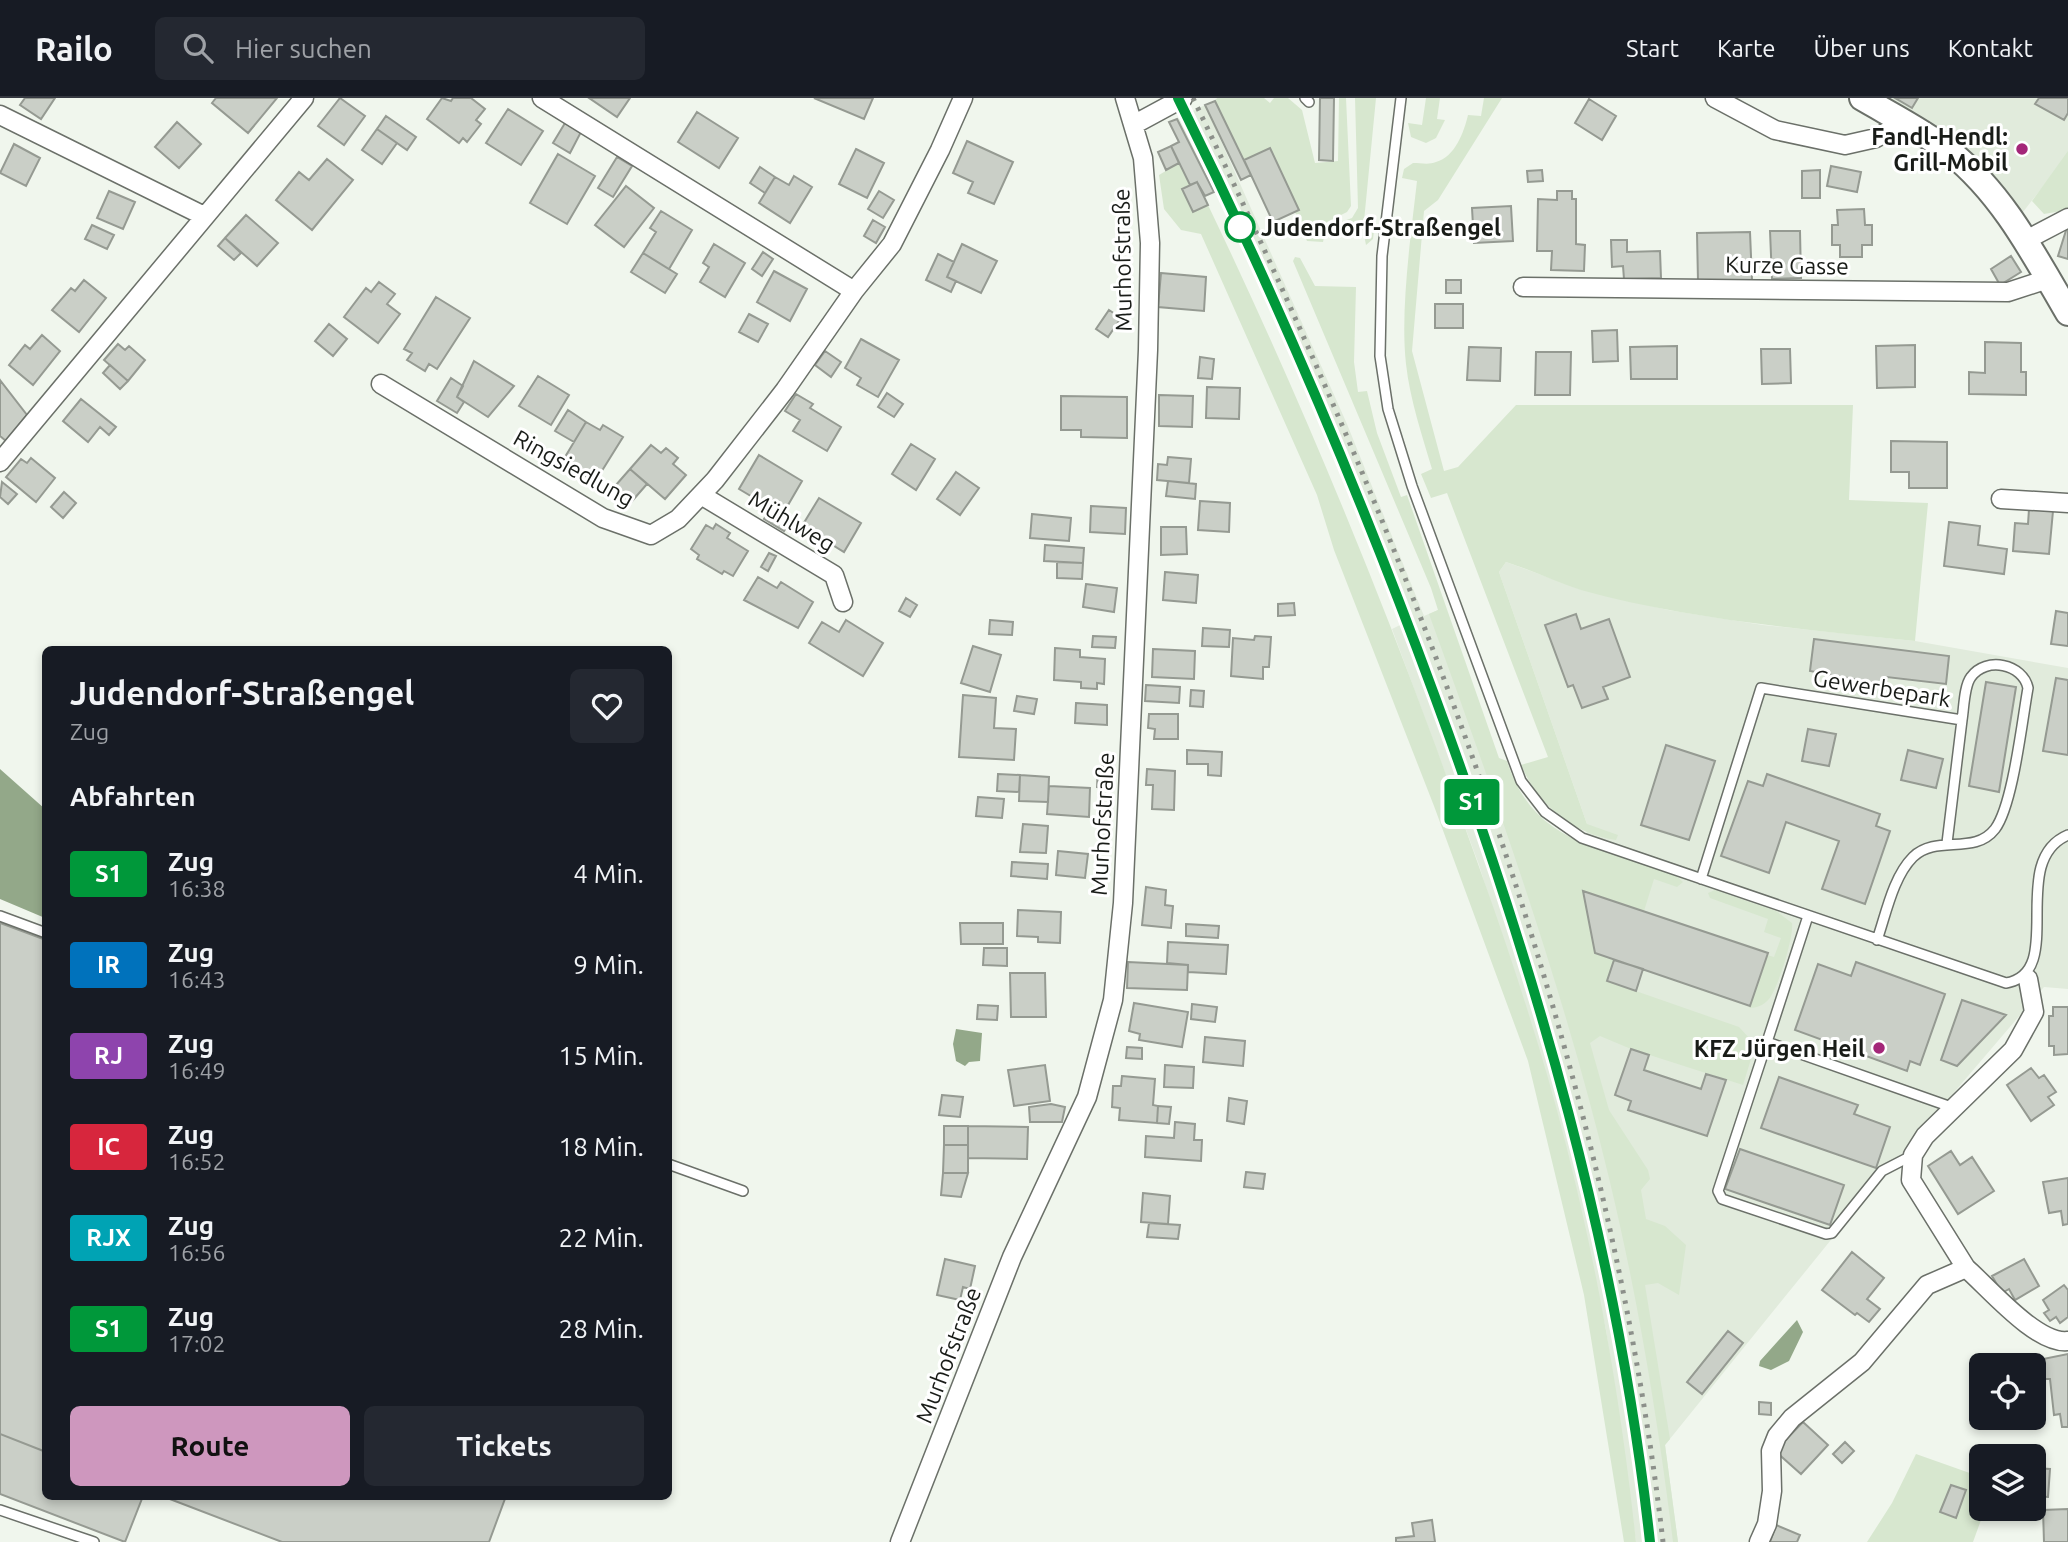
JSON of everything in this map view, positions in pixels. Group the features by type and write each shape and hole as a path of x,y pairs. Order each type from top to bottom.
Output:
{"main road":[{"path":"1861,98 1935,141 1970,170 2004,209 2026,240 2068,313"}],"street":[{"path":"0,462 304,98"},
{"path":"542,98 854,291"},
{"name":"Ringsiedlung","path":"381,384 603,518 651,535 678,519 701,495 785,390 854,291 892,244 963,98"},
{"path":"1125,98 1135,124 1184,98"},
{"path":"1715,98 1774,130 1845,145 1876,138 1904,122"},
{"path":"0,115 204,216"},
{"name":"Murhofstraße","path":"900,1542 962,1391 1012,1257 1087,1097 1113,1000 1123,903 1148,349 1150,243 1143,158 1135,124"},
{"path":"2026,240 2068,218"},
{"name":"Kurze Gasse","path":"1523,287 2008,292 2048,279"},
{"name":"Mühlweg","path":"701,495 834,575 843,603"},
{"path":"2001,499 2068,503"},
{"path":"2033,976 2034,1012 2013,1050 1925,1136 1913,1155 1910,1180 1966,1268 2039,1333 2068,1341"},
{"path":"1759,1542 1767,1524 1772,1491 1769,1470 1771,1451 1777,1436 1802,1410 1862,1362 1927,1285 1966,1268"}],"lane":[{"path":"1401,98 1382,256 1380,356 1388,409 1412,486 1521,781 1535,803 1556,823 1582,838 1993,980 2006,983 2033,976"},
{"name":"Gewerbepark","path":"1701,879 1761,688 1962,720 1970,678 1981,668 2010,667 2026,678 2028,688 2004,813 1985,838 1969,845 1926,847 1912,858 1899,877 1877,940"},
{"path":"1947,844 1962,720"},
{"path":"2049,912 2046,863 2052,848 2068,835"},
{"path":"0,916 42,932"},
{"path":"1808,916 1718,1191 1722,1199 1826,1234 1832,1233 1882,1171 1913,1155"},
{"path":"1767,1042 1954,1108"},
{"path":"672,1165 743,1191"},
{"path":"0,1510 94,1542"}],"shaded area":[{"path":"1217,98 1264,98 1270,103 1274,98 1288,98 1302,110 1315,163 1338,161 1339,98 1346,98 1351,206 1347,212 1327,222 1323,242 1307,241 1295,212 1299,210 1270,148 1244,160 1215,101"},
{"path":"1355,98 1376,98 1364,221 1375,223 1373,239 1366,245 1363,230 1333,230 1335,224 1352,218 1358,208"},
{"path":"1426,98 1440,98 1437,119 1445,120 1436,138 1426,143 1411,137 1408,123 1422,125"},
{"path":"1484,98 1502,98 1438,200 1424,211 1412,351 1444,471 1458,467 1516,405 1853,405 1849,500 1928,503 1915,641 1789,628 1663,609 1581,590 1506,562 1499,572 1587,824 1618,835 1616,840 1585,831 1559,815 1547,805 1528,779 1521,765 1548,757 1447,493 1431,498 1421,474 1432,469 1410,391 1404,320 1417,181 1402,178 1404,169 1413,163 1433,163 1448,155 1461,136 1468,115 1481,116"},
{"path":"1862,98 2068,98 2068,154 2023,212 1993,178"},
{"path":"1205,105 1347,424 1424,616 1438,610 1529,871 1595,953 1583,891 1587,824 1499,572 1506,562 1580,589 1668,610 1763,625 1915,641 2068,668 2068,989 2044,987 1881,1178 1665,1445 1678,1542 1636,1542 1606,1330 1564,1140 1479,865 1392,629 1402,624 1316,409 1267,296 1205,166 1202,168 1177,119"},
{"path":"2068,151 2068,210 2044,214 2032,201"},
{"path":"1179,163 1190,185 1182,189 1193,212 1208,205 1270,338 1328,473 1410,678 1507,948 1548,1079 1582,1210 1619,1408 1636,1542 1624,1542 1584,1295 1528,1061 1434,806 1334,550 1317,495 1201,234 1181,230 1164,209 1159,175"},
{"path":"1295,257 1300,258 1315,286 1356,287 1354,362 1358,392 1367,391 1377,433 1401,497 1407,495 1499,758 1507,761 1519,789 1534,810 1553,826 1597,849 1674,874 1683,882 1677,887 1654,879 1644,911 1583,891 1595,953 1614,960 1607,981 1739,1027 1752,1041 1751,1059 1743,1085 1631,1049 1600,1036 1590,1043 1609,1110 1648,1170 1650,1179 1641,1190 1646,1219 1665,1226 1686,1245 1679,1295 1658,1283 1645,1285 1670,1439 1665,1445 1678,1542 1673,1542 1654,1405 1629,1268 1609,1178 1571,1035 1503,823 1429,614 1438,610 1431,588 1293,261"},
{"path":"0,769 42,806 42,917 0,899"},
{"path":"1715,890 1776,911 1792,923 1788,950 1777,984 1769,999 1758,1007 1749,1008 1767,955 1774,957 1781,938 1764,932 1768,919 1710,898 1708,893"},
{"path":"956,1029 982,1033 980,1061 969,1062 965,1066 956,1061 953,1044"},
{"path":"1797,1320 1803,1332 1789,1361 1771,1370 1759,1366 1760,1361"},
{"path":"1916,1454 1969,1473 1969,1521 1981,1521 1973,1542 1867,1542 1892,1503"}],"building":[{"path":"25,98 55,98 41,119 20,105"},
{"path":"216,98 277,98 248,133 212,103"},
{"path":"340,98 365,116 344,145 318,126"},
{"path":"442,98 451,101 453,98 471,98 485,109 476,120 481,124 467,142 463,138 459,143 427,119"},
{"path":"589,98 630,98 617,117"},
{"path":"814,98 873,98 864,119"},
{"path":"1320,98 1334,98 1333,161 1319,160"},
{"path":"1895,98 1918,98 1912,108"},
{"path":"2039,98 2068,98 2068,113 2064,120 2035,104"},
{"path":"1589,99 1616,116 1602,140 1575,123"},
{"path":"1215,101 1251,175 1241,180 1205,105"},
{"path":"508,109 543,131 521,165 486,143"},
{"path":"697,112 738,138 719,168 678,142"},
{"path":"386,116 416,137 407,150 377,129"},
{"path":"1177,119 1214,192 1205,196 1197,182 1190,185 1171,146 1179,142 1169,122"},
{"path":"177,122 201,144 179,168 155,147"},
{"path":"565,123 581,132 570,153 553,143"},
{"path":"377,129 397,143 382,164 362,150"},
{"path":"967,141 1013,162 994,204 968,193 973,182 953,173"},
{"path":"14,144 40,158 26,186 0,173"},
{"path":"1171,146 1179,163 1166,170 1158,152"},
{"path":"1270,148 1299,210 1273,222 1244,160"},
{"path":"856,149 884,163 867,198 839,184"},
{"path":"558,154 595,176 567,224 530,203"},
{"path":"617,157 632,166 613,197 598,188"},
{"path":"327,159 353,180 312,230 276,200 299,172 309,180"},
{"path":"1831,166 1861,172 1857,192 1827,186"},
{"path":"760,167 775,177 765,193 750,183"},
{"path":"1542,170 1543,181 1528,182 1527,171"},
{"path":"1820,170 1820,198 1802,198 1802,171"},
{"path":"794,176 812,187 790,223 759,203 775,177 789,185"},
{"path":"1197,182 1208,205 1193,212 1182,189"},
{"path":"626,186 654,208 624,247 595,225"},
{"path":"109,191 135,202 123,229 97,218"},
{"path":"879,191 894,200 883,218 868,209"},
{"path":"1557,191 1572,191 1572,199 1576,199 1576,244 1585,245 1584,271 1551,270 1552,251 1537,251 1538,199 1557,200"},
{"path":"1511,206 1513,241 1474,243 1472,208"},
{"path":"1864,209 1865,225 1872,225 1872,245 1862,245 1862,257 1840,257 1840,245 1832,245 1832,225 1838,225 1837,210"},
{"path":"661,211 692,230 669,269 643,253 656,232 650,228"},
{"path":"246,215 278,243 257,266 225,238"},
{"path":"873,220 885,227 876,243 864,236"},
{"path":"2068,224 2068,259 2058,256"},
{"path":"92,225 114,235 107,249 85,239"},
{"path":"1770,231 1800,231 1801,278 1772,279"},
{"path":"1750,232 1752,280 1698,281 1697,233"},
{"path":"225,238 241,253 234,260 218,246"},
{"path":"1611,240 1627,240 1627,252 1660,251 1661,278 1624,279 1623,266 1612,267"},
{"path":"714,244 745,263 725,297 700,282 709,267 703,263"},
{"path":"962,244 997,261 981,293 947,277"},
{"path":"763,252 773,259 762,276 752,269"},
{"path":"643,253 677,274 665,293 631,272"},
{"path":"938,254 954,262 947,277 956,281 951,292 926,280"},
{"path":"2011,256 2021,272 2000,285 1991,269"},
{"path":"774,271 807,289 790,321 757,302"},
{"path":"1161,273 1206,277 1204,311 1158,307"},
{"path":"84,280 106,298 79,332 52,310 71,288 75,291"},
{"path":"1446,280 1461,280 1461,293 1446,293"},
{"path":"379,282 395,294 387,304 400,314 378,343 344,317 366,288 371,292"},
{"path":"436,297 470,318 437,369 429,364 425,371 407,360 412,353 404,349"},
{"path":"1435,304 1463,304 1463,328 1435,328"},
{"path":"1109,310 1121,318 1108,337 1096,329"},
{"path":"749,314 768,324 758,342 739,332"},
{"path":"329,324 347,339 333,356 315,341"},
{"path":"1617,330 1618,361 1593,362 1592,331"},
{"path":"42,335 60,351 33,385 9,365 25,345 30,349"},
{"path":"861,339 899,360 878,397 857,385 861,378 845,368"},
{"path":"1985,342 2021,343 2021,372 2026,372 2026,395 1969,394 1969,372 1985,373"},
{"path":"118,344 125,350 129,346 145,360 128,381 104,360"},
{"path":"1915,345 1915,387 1877,388 1876,346"},
{"path":"1677,346 1677,379 1631,379 1630,347"},
{"path":"1469,347 1501,348 1500,381 1467,380"},
{"path":"1761,349 1790,349 1791,383 1762,384"},
{"path":"825,351 841,362 831,377 815,365"},
{"path":"1536,352 1571,352 1570,395 1535,395"},
{"path":"1200,357 1214,359 1212,379 1198,378"},
{"path":"474,361 514,386 488,417 457,397"},
{"path":"110,365 128,381 120,389 103,373"},
{"path":"538,376 569,395 551,425 519,406"},
{"path":"451,378 463,386 457,397 464,402 457,413 437,401"},
{"path":"0,380 27,415 6,441 0,436"},
{"path":"1207,387 1240,388 1239,419 1206,418"},
{"path":"887,393 903,404 894,417 878,407"},
{"path":"796,394 813,404 810,408 841,427 827,451 793,431 800,420 785,411"},
{"path":"1159,395 1193,396 1192,427 1159,426"},
{"path":"1061,396 1127,397 1127,438 1081,437 1081,430 1061,430"},
{"path":"81,399 116,427 109,435 100,427 88,442 63,421"},
{"path":"568,410 586,422 574,442 555,431"},
{"path":"586,422 600,430 603,425 623,437 595,482 562,462"},
{"path":"1891,441 1947,442 1947,488 1909,488 1909,472 1891,472"},
{"path":"911,444 935,459 916,490 892,474"},
{"path":"651,445 661,453 666,448 678,458 673,464 686,475 665,499 630,469"},
{"path":"759,455 802,481 784,512 792,517 784,531 764,519 771,508 739,489"},
{"path":"1168,457 1191,459 1189,483 1157,480 1158,464 1167,465"},
{"path":"31,458 55,478 36,502 6,477 21,459 27,463"},
{"path":"630,469 647,484 626,508 609,493"},
{"path":"956,472 979,488 960,515 937,499"},
{"path":"1168,481 1196,484 1195,499 1166,496"},
{"path":"2,482 17,494 8,504 0,497"},
{"path":"64,492 76,503 63,518 51,507"},
{"path":"819,498 861,523 844,552 802,526"},
{"path":"1200,501 1230,503 1229,532 1198,530"},
{"path":"1091,506 1126,508 1125,534 1090,532"},
{"path":"2029,509 2053,511 2049,554 2013,551 2015,523 2028,524"},
{"path":"1032,514 1071,518 1069,541 1030,538"},
{"path":"1949,522 1980,526 1978,545 2007,549 2004,574 1944,566"},
{"path":"716,524 730,533 727,538 748,551 733,576 724,571 722,574 697,559 699,555 691,549 706,525 713,529"},
{"path":"1161,527 1186,527 1187,554 1161,555"},
{"path":"1045,545 1084,548 1083,563 1044,561"},
{"path":"769,553 776,556 768,571 761,567"},
{"path":"1057,562 1083,563 1082,579 1057,578"},
{"path":"1165,572 1198,575 1196,603 1163,600"},
{"path":"758,577 777,588 781,582 813,602 798,628 744,600"},
{"path":"1086,584 1117,588 1114,612 1083,607"},
{"path":"906,598 917,605 910,617 899,611"},
{"path":"1294,603 1295,615 1278,616 1278,604"},
{"path":"2056,611 2068,613 2068,646 2051,644"},
{"path":"1576,614 1581,629 1609,619 1630,677 1603,687 1608,699 1582,708 1573,685 1568,687 1545,625"},
{"path":"846,620 883,643 863,676 809,643 822,622 839,632"},
{"path":"990,620 1013,622 1012,635 989,634"},
{"path":"1203,628 1230,630 1229,647 1202,646"},
{"path":"1093,636 1116,637 1115,648 1092,647"},
{"path":"1255,636 1271,637 1269,667 1263,667 1263,679 1231,676 1233,638 1254,640"},
{"path":"1814,639 1949,656 1946,684 1887,677 1886,685 1810,671"},
{"path":"973,646 1001,655 990,692 961,683"},
{"path":"1055,648 1080,650 1080,657 1105,659 1104,684 1097,683 1097,689 1081,688 1081,682 1054,680"},
{"path":"1153,649 1195,651 1194,679 1152,677"},
{"path":"2056,678 2068,680 2068,755 2043,751"},
{"path":"1986,682 2016,687 1999,792 1969,786"},
{"path":"1146,685 1180,687 1179,703 1145,701"},
{"path":"1191,690 1204,691 1203,707 1190,706"},
{"path":"963,695 996,698 994,728 1016,729 1014,760 959,757"},
{"path":"1017,696 1037,699 1034,714 1014,711"},
{"path":"1076,703 1107,705 1107,725 1075,723"},
{"path":"1149,714 1178,714 1178,739 1154,739 1155,729 1148,728"},
{"path":"1808,729 1836,734 1829,766 1802,761"},
{"path":"1666,745 1715,761 1689,840 1641,825"},
{"path":"1187,750 1222,752 1221,776 1208,775 1208,764 1187,764"},
{"path":"1908,750 1943,759 1936,788 1901,780"},
{"path":"1098,766 1112,767 1110,788 1097,787"},
{"path":"1147,769 1175,771 1174,810 1152,809 1153,785 1146,785"},
{"path":"998,774 1020,775 1019,792 997,791"},
{"path":"1767,774 1880,814 1876,826 1890,831 1865,904 1822,889 1839,841 1786,822 1769,873 1721,856 1748,781 1763,786"},
{"path":"1020,775 1049,777 1048,802 1019,801"},
{"path":"1049,786 1090,788 1089,817 1047,814"},
{"path":"978,797 1004,799 1002,818 976,816"},
{"path":"1023,824 1048,826 1046,853 1020,852"},
{"path":"1058,851 1088,854 1085,878 1056,875"},
{"path":"1012,862 1048,864 1047,879 1011,876"},
{"path":"1146,887 1166,890 1165,905 1173,906 1171,928 1142,925"},
{"path":"1583,891 1768,953 1750,1006 1595,953"},
{"path":"1018,910 1061,912 1060,943 1038,942 1038,937 1017,936"},
{"path":"0,923 42,939 42,1450 0,1434"},
{"path":"960,923 1003,923 1003,944 961,944"},
{"path":"1186,924 1219,926 1218,938 1186,936"},
{"path":"1168,942 1228,945 1226,974 1188,972 1188,965 1167,963"},
{"path":"984,948 1007,948 1007,966 983,965"},
{"path":"1614,960 1643,969 1636,991 1607,981"},
{"path":"1128,962 1188,965 1187,990 1127,988"},
{"path":"1856,962 1945,994 1920,1065 1910,1061 1907,1071 1795,1030 1818,964 1851,976"},
{"path":"1010,973 1045,973 1046,1017 1011,1017"},
{"path":"1962,1000 2006,1015 1957,1066 1941,1060"},
{"path":"1134,1003 1188,1012 1182,1047 1139,1040 1140,1034 1129,1031"},
{"path":"1192,1004 1217,1007 1215,1022 1191,1019"},
{"path":"978,1005 998,1006 997,1020 977,1019"},
{"path":"2053,1007 2068,1007 2068,1054 2054,1055 2054,1046 2049,1046 2049,1016 2053,1016"},
{"path":"1205,1037 1245,1041 1243,1066 1203,1062"},
{"path":"1127,1047 1142,1048 1142,1059 1126,1058"},
{"path":"1631,1049 1649,1055 1644,1070 1701,1089 1706,1074 1726,1080 1707,1136 1628,1110 1631,1101 1615,1095"},
{"path":"1045,1065 1050,1101 1014,1106 1008,1070"},
{"path":"1165,1065 1194,1067 1193,1088 1164,1087"},
{"path":"2031,1068 2039,1078 2044,1075 2056,1092 2048,1097 2054,1105 2031,1121 2007,1085"},
{"path":"1122,1076 1155,1079 1153,1105 1158,1106 1157,1123 1119,1120 1120,1108 1112,1107 1113,1086 1121,1086"},
{"path":"1779,1077 1858,1105 1854,1114 1890,1127 1876,1168 1761,1128"},
{"path":"942,1095 963,1097 960,1117 939,1115"},
{"path":"1229,1098 1247,1101 1244,1124 1227,1121"},
{"path":"1051,1104 1065,1107 1062,1122 1030,1122 1029,1107"},
{"path":"1158,1106 1171,1107 1169,1124 1157,1123"},
{"path":"1175,1122 1195,1124 1194,1140 1202,1140 1201,1161 1145,1157 1146,1136 1174,1138"},
{"path":"944,1126 968,1126 968,1145 944,1145"},
{"path":"968,1126 1028,1127 1027,1159 968,1158"},
{"path":"944,1145 968,1145 968,1173 943,1173"},
{"path":"1740,1149 1844,1185 1830,1225 1725,1189"},
{"path":"1951,1151 1960,1165 1972,1157 1994,1191 1958,1214 1928,1166"},
{"path":"1246,1172 1265,1174 1263,1189 1244,1187"},
{"path":"943,1173 968,1173 961,1197 941,1195"},
{"path":"2068,1178 2068,1224 2063,1225 2061,1211 2049,1213 2043,1182"},
{"path":"1143,1193 1170,1196 1168,1224 1141,1222"},
{"path":"1149,1223 1180,1225 1178,1239 1147,1237"},
{"path":"1852,1252 1884,1278 1867,1299 1880,1309 1869,1322 1822,1290"},
{"path":"945,1259 975,1266 970,1289 963,1287 960,1300 937,1295"},
{"path":"2024,1259 2039,1286 2015,1300 2009,1289 2002,1293 1992,1276"},
{"path":"2064,1285 2068,1290 2068,1317 2060,1323 2056,1317 2050,1321 2044,1313 2049,1310 2043,1300"},
{"path":"1728,1331 1743,1343 1702,1394 1687,1382"},
{"path":"2068,1354 2068,1427 2062,1427 2060,1414 2054,1415 2050,1379 2046,1379 2046,1358"},
{"path":"1759,1402 1771,1403 1771,1415 1759,1414"},
{"path":"1803,1422 1828,1445 1801,1474 1775,1451"},
{"path":"0,1434 42,1450 42,1500 141,1500 125,1542 0,1494"},
{"path":"1845,1442 1854,1451 1842,1463 1833,1454"},
{"path":"2046,1469 2050,1469 2046,1497"},
{"path":"1951,1485 1966,1490 1956,1518 1940,1512"},
{"path":"172,1500 505,1500 489,1542 282,1542"},
{"path":"2068,1509 2068,1542 2044,1542 2046,1510"},
{"path":"1432,1520 1435,1542 1396,1542 1396,1538 1414,1536 1412,1523"},
{"path":"1776,1525 1800,1535 1797,1542 1770,1542"}],"railway":[{"path":"1178,98 1250,246 1348,473 1437,704 1508,909 1569,1117 1594,1222 1617,1328 1650,1542"},
{"path":"1193,98 1350,444 1422,622 1488,802 1546,984 1596,1168 1635,1354 1663,1542"}],"train":[{"name":"S1","path":"1178,98 1217,177 1334,439 1424,668 1512,918 1563,1086 1599,1231 1625,1364 1650,1542"}],"place":[{"name":"Fandl-Hendl: Grill-Mobil","path":"2022,149"},
{"name":"Judendorf-Straßengel","path":"1240,227"},
{"name":"KFZ Jürgen Heil","path":"1879,1048"}]}
